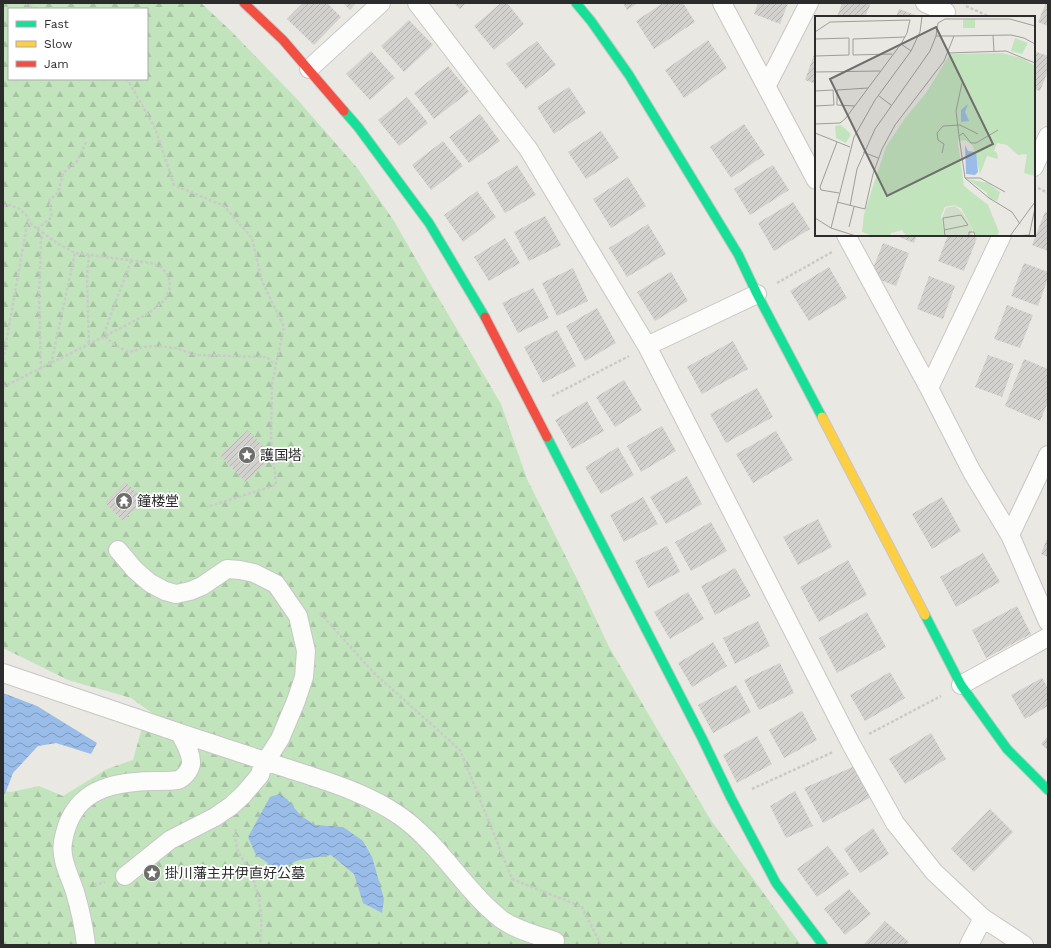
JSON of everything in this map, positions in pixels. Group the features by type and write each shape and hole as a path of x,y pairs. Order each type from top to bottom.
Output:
{"street":[{"path":"244,3 283,40 358,127 429,223 481,310 776,883 823,945"},
{"path":"309,69 381,3"},
{"path":"417,3 529,150 647,346 847,737 895,823 934,872 983,918 1024,945"},
{"path":"576,3 591,21 633,81 738,254 757,294 961,685 1007,749 1048,790"},
{"path":"722,3 767,85 815,178"},
{"path":"767,85 809,3"},
{"path":"925,3 946,12 944,16"},
{"path":"1035,165 1048,136"},
{"path":"929,388 1002,236"},
{"path":"850,237 972,472 1010,535 1048,622"},
{"path":"647,346 757,294"},
{"path":"1010,535 1048,454"},
{"path":"118,550 135,570 150,583 165,591 176,594 190,591 202,586 227,569 254,573 276,584 298,616 306,651 304,677 296,702 280,739 262,767 260,775 243,795 231,806 215,817 170,840 125,876"},
{"path":"961,685 1048,638"},
{"path":"3,673 336,784 370,798 400,816 423,834 457,875 481,901 502,920 527,932 554,941"},
{"path":"86,945 83,922 74,890 64,863 63,843 67,828 82,800 90,794 111,786 134,782 179,780 187,774 191,765 190,753 180,733"},
{"path":"969,945 983,918"}],"path":[{"path":"25,3 35,8"},
{"path":"964,5 988,16"},
{"path":"127,80 155,128 174,184 224,206 252,238 262,281 284,327 272,383 271,436 276,485 207,507"},
{"path":"37,229 52,217 49,200 58,194 63,173 77,161 86,142"},
{"path":"1035,186 1048,193"},
{"path":"3,206 9,205 18,208 37,229 75,253 151,263 161,268 169,277 170,287 165,300 150,313 3,387"},
{"path":"3,360 28,219"},
{"path":"41,369 39,298 43,233"},
{"path":"757,294 850,237"},
{"path":"51,364 75,253"},
{"path":"89,255 87,278 89,344"},
{"path":"105,336 106,328 131,260"},
{"path":"105,336 112,343 128,352 135,351 142,347 158,346 175,348 197,355 267,357 276,365"},
{"path":"531,406 647,346"},
{"path":"317,610 374,672 460,750 512,879 582,907 601,945"},
{"path":"236,824 235,837 238,851 251,874 257,892 262,930 260,945"},
{"path":"74,890 125,876"}],"green space":[{"path":"3,3 201,3 231,31 296,98 358,169 394,221 501,404 527,479 609,647 710,819 801,945 3,945 3,791 11,792 39,786 63,796 107,769 133,760 143,724 179,732 131,698 68,680 3,648"}],"water":[{"path":"3,693 37,706 97,743 91,754 56,743 38,746 13,773 5,794 3,793"},
{"path":"279,794 287,799 301,816 315,825 343,827 363,841 372,857 384,899 382,913 363,903 354,874 331,855 299,860 277,869 256,855 248,837 270,797"}],"building":[{"path":"303,3 327,3 341,17 314,45 287,19"},
{"path":"343,3 356,3 350,10"},
{"path":"454,3 466,3 460,9"},
{"path":"501,3 507,3 524,24 494,50 474,26"},
{"path":"623,3 638,3 627,10"},
{"path":"663,3 683,3 695,22 654,49 636,21"},
{"path":"758,3 788,3 780,24 754,14"},
{"path":"842,3 871,3 865,16 837,16"},
{"path":"1046,3 1048,3 1048,26 1038,22"},
{"path":"899,9 918,16 896,16"},
{"path":"409,20 433,45 404,72 381,46"},
{"path":"708,40 727,68 684,98 665,70"},
{"path":"537,41 556,65 526,89 506,64"},
{"path":"371,51 395,78 370,100 346,74"},
{"path":"1035,51 1048,56 1048,71 1040,91 1035,89"},
{"path":"815,52 815,84 805,80"},
{"path":"448,66 469,92 434,119 414,93"},
{"path":"569,87 586,113 554,134 537,107"},
{"path":"407,97 428,123 399,146 378,120"},
{"path":"480,114 500,141 469,163 449,137"},
{"path":"744,124 765,155 731,178 710,147"},
{"path":"601,131 619,158 586,179 568,152"},
{"path":"443,141 463,166 431,190 412,165"},
{"path":"517,165 536,195 505,213 487,183"},
{"path":"773,165 789,190 750,215 734,189"},
{"path":"628,177 646,206 611,228 593,199"},
{"path":"477,191 496,217 463,242 444,215"},
{"path":"793,202 810,229 774,251 758,223"},
{"path":"1045,212 1048,213 1048,251 1032,245"},
{"path":"545,216 561,245 529,261 514,232"},
{"path":"648,224 666,254 627,277 609,248"},
{"path":"896,236 917,236 914,243"},
{"path":"948,236 972,236 977,238 964,271 938,261"},
{"path":"505,238 520,263 489,281 474,257"},
{"path":"883,243 909,253 896,286 870,276"},
{"path":"1024,263 1048,272 1048,278 1038,306 1011,296"},
{"path":"829,267 847,298 809,321 790,291"},
{"path":"573,268 588,301 557,316 542,283"},
{"path":"671,272 688,301 655,321 637,292"},
{"path":"929,276 955,286 943,319 917,309"},
{"path":"533,288 549,318 518,333 502,303"},
{"path":"1007,305 1033,315 1020,348 994,339"},
{"path":"597,308 616,343 585,361 566,326"},
{"path":"557,330 576,366 543,383 524,347"},
{"path":"733,341 748,369 702,394 687,367"},
{"path":"988,355 1014,364 1002,397 975,387"},
{"path":"1024,359 1048,369 1048,402 1040,421 1005,406"},
{"path":"624,380 642,410 615,427 596,397"},
{"path":"757,388 773,417 726,443 710,414"},
{"path":"587,401 604,431 572,449 555,420"},
{"path":"662,426 676,451 641,472 627,446"},
{"path":"248,430 273,457 245,482 220,455"},
{"path":"776,431 793,460 753,483 736,454"},
{"path":"618,447 634,475 601,494 585,467"},
{"path":"687,476 702,504 666,524 650,497"},
{"name":"鐘楼堂","path":"125,482 144,499 123,521 105,503"},
{"path":"643,497 658,524 624,542 610,515"},
{"path":"942,497 961,531 932,549 912,514"},
{"path":"818,519 832,547 798,565 783,537"},
{"path":"711,522 727,551 691,571 675,542"},
{"path":"1048,536 1048,557 1041,554"},
{"path":"667,546 680,572 648,588 635,561"},
{"path":"983,553 1000,582 956,607 940,577"},
{"path":"848,560 867,595 819,622 800,587"},
{"path":"735,568 751,596 715,615 701,586"},
{"path":"688,592 704,619 670,639 654,612"},
{"path":"1017,606 1031,634 986,658 972,630"},
{"path":"867,612 886,647 837,673 819,638"},
{"path":"758,621 770,646 735,664 723,638"},
{"path":"713,642 727,666 692,687 678,663"},
{"path":"780,663 794,693 759,710 744,680"},
{"path":"890,672 905,698 865,721 850,695"},
{"path":"1042,678 1048,688 1048,706 1025,719 1011,695"},
{"path":"736,685 751,712 713,733 698,705"},
{"path":"802,711 817,740 784,758 769,730"},
{"path":"931,733 946,759 905,784 889,759"},
{"path":"757,736 772,764 737,783 723,755"},
{"path":"1048,736 1048,750 1041,744"},
{"path":"855,766 871,797 823,823 804,788"},
{"path":"795,791 813,826 786,838 770,806"},
{"path":"990,809 1013,832 974,872 951,849"},
{"path":"873,828 889,854 860,873 844,849"},
{"path":"828,846 849,874 817,897 797,869"},
{"path":"849,889 871,914 845,935 824,909"},
{"path":"885,921 909,942 906,945 863,945"}],"traffic: fast":[{"path":"576,3 591,21 629,75 738,254 757,294 822,417"},
{"path":"344,111 358,127 429,223 485,317"},
{"path":"547,437 702,738 731,798 776,883 823,945"},
{"path":"925,615 961,685 1007,749 1048,790"}],"traffic: slow":[{"path":"822,417 925,615"}],"traffic: jam":[{"path":"244,3 283,40 344,111"},
{"path":"485,317 547,437"}],"place":[{"name":"護国塔","path":"247,455"},
{"name":"鐘楼堂","path":"124,501"},
{"name":"掛川藩主井伊直好公墓","path":"152,873"}]}
